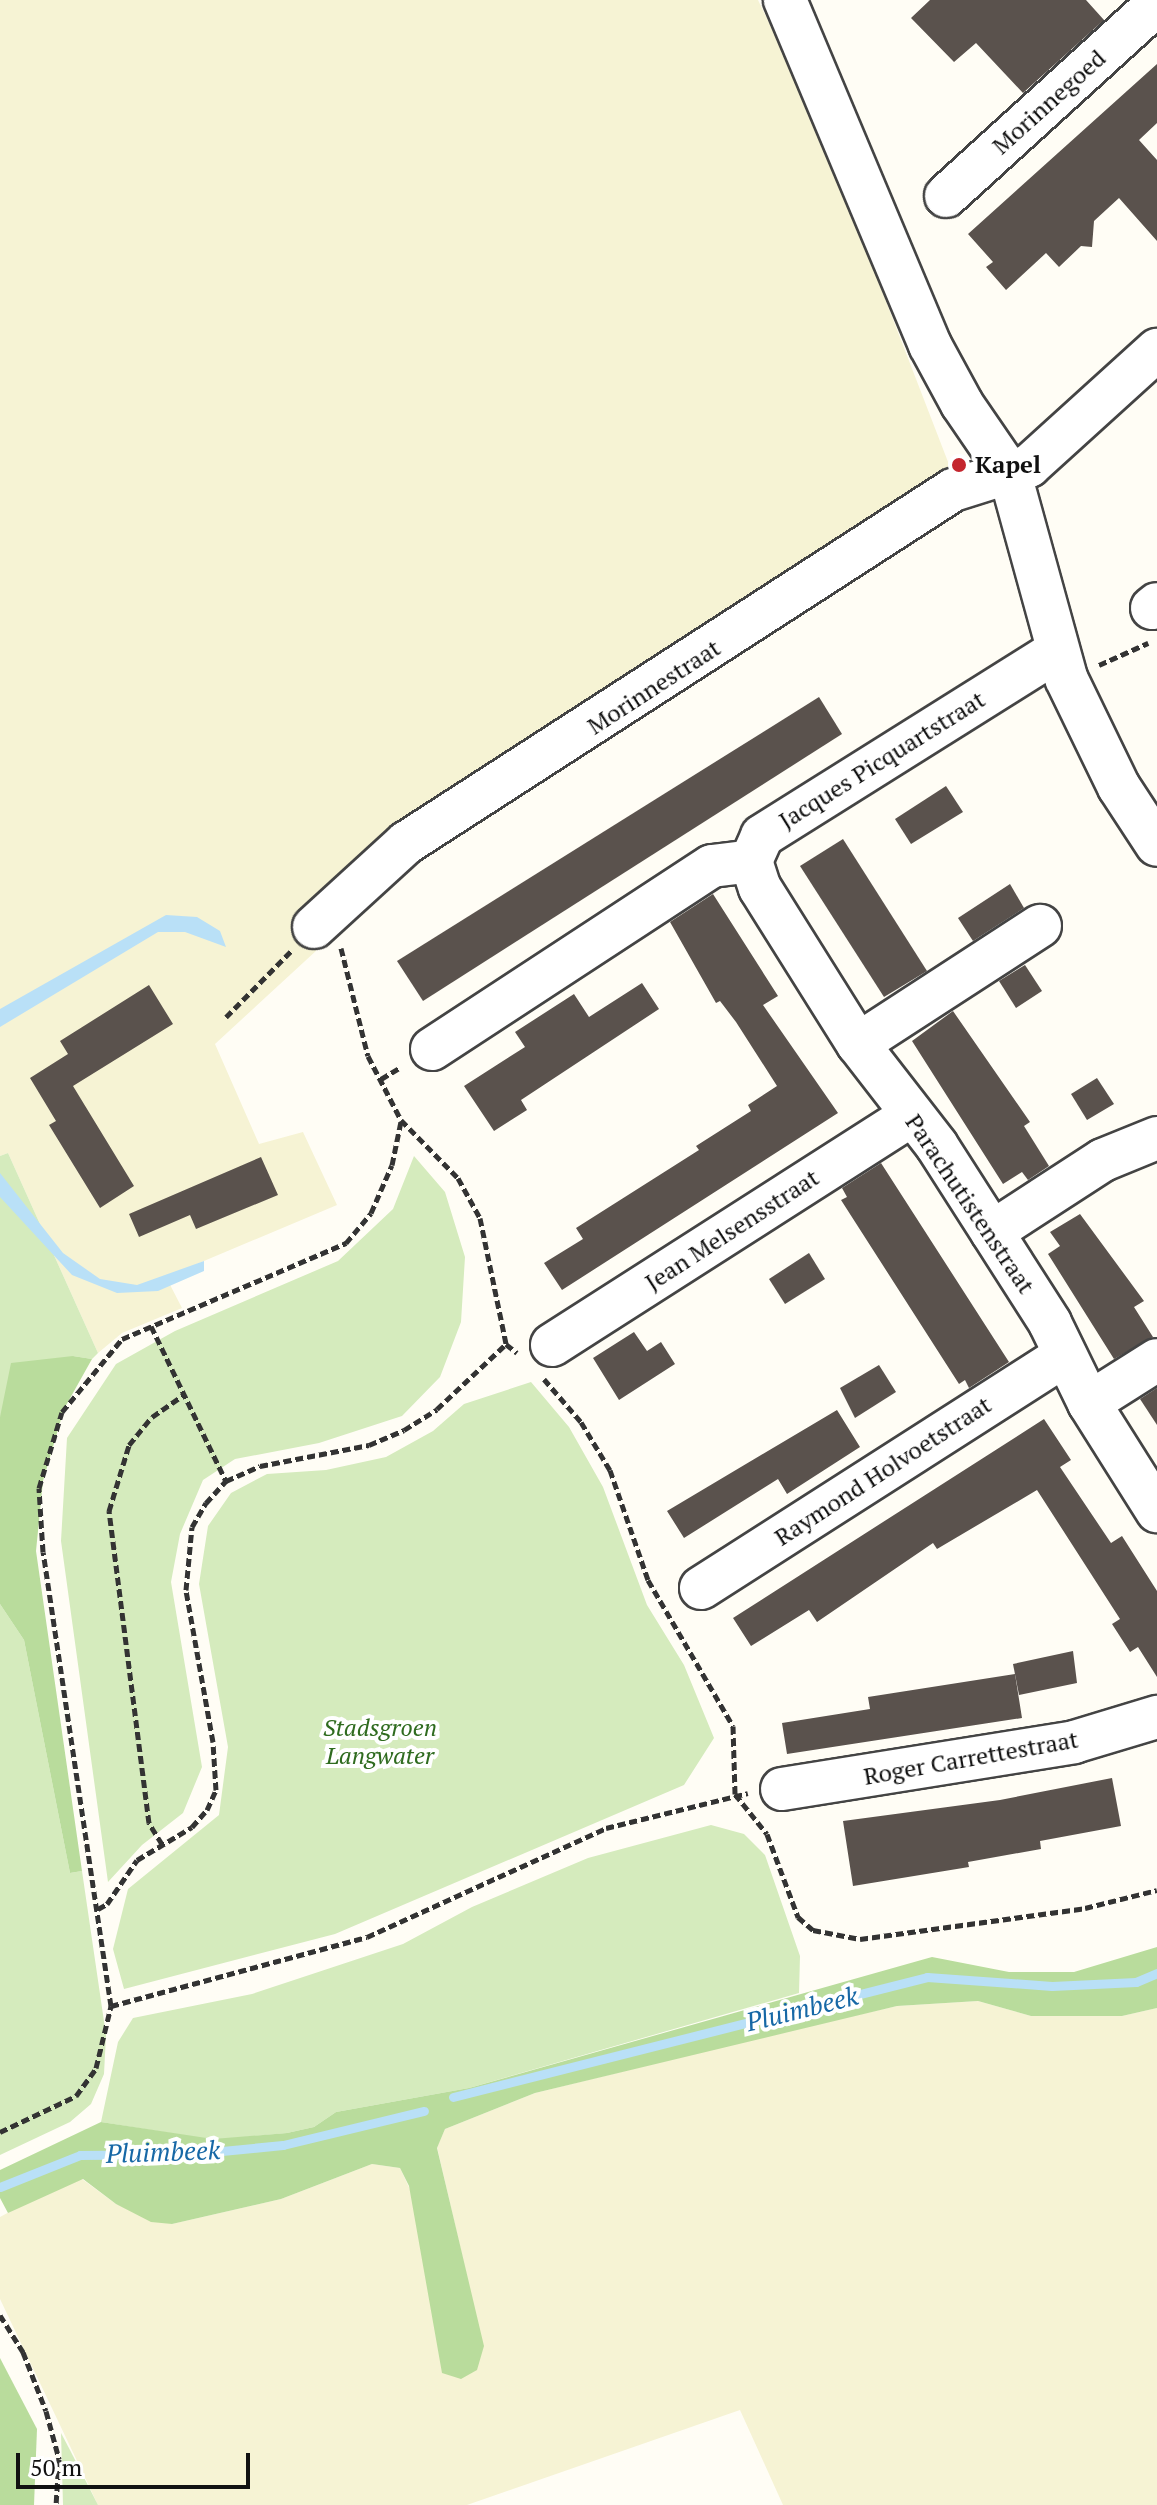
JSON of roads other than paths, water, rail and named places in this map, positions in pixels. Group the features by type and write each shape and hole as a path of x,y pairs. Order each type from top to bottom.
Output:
{"street":[{"path":"785,0 930,345 962,404 1010,474 1061,664 1119,787 1157,845"},
{"name":"Morinnegoed","path":"946,196 1151,4"},
{"name":"Morinnestraat","path":"324,918 406,843 953,490 1029,466 1157,350"},
{"name":"Jacques Picquartstraat","path":"751,861 762,836 1061,664"},
{"path":"432,1049 712,866 751,861"},
{"name":"Parachutistenstraat","path":"751,861 760,888 858,1044 912,1115 992,1232 1065,1355 1089,1403 1157,1511"},
{"path":"858,1044 1040,926"},
{"name":"Jean Melsensstraat","path":"539,1359 912,1115"},
{"path":"992,1232 1103,1160 1157,1138"},
{"name":"Raymond Holvoetstraat","path":"701,1588 1065,1355"},
{"path":"1089,1403 1157,1360"},
{"name":"Roger Carrettestraat","path":"782,1789 1074,1742 1157,1717"}],"water":[{"path":"166,915 197,917 220,931 226,947 185,932 158,932 0,1027 0,1009"},
{"path":"0,1173 63,1253 100,1279 137,1285 204,1261 204,1271 158,1291 117,1293 72,1275 0,1197"}],"waterway":[{"name":"Pluimbeek","path":"453,2097 927,1977 1052,1986 1136,1982 1157,1973"},
{"name":"Pluimbeek","path":"0,2187 80,2155 191,2154 283,2145 424,2111"}],"place":[{"name":"Kapel","path":"959,465"}],"park label":[{"name":"Stadsgroen Langwater","path":"380,1742"}]}
